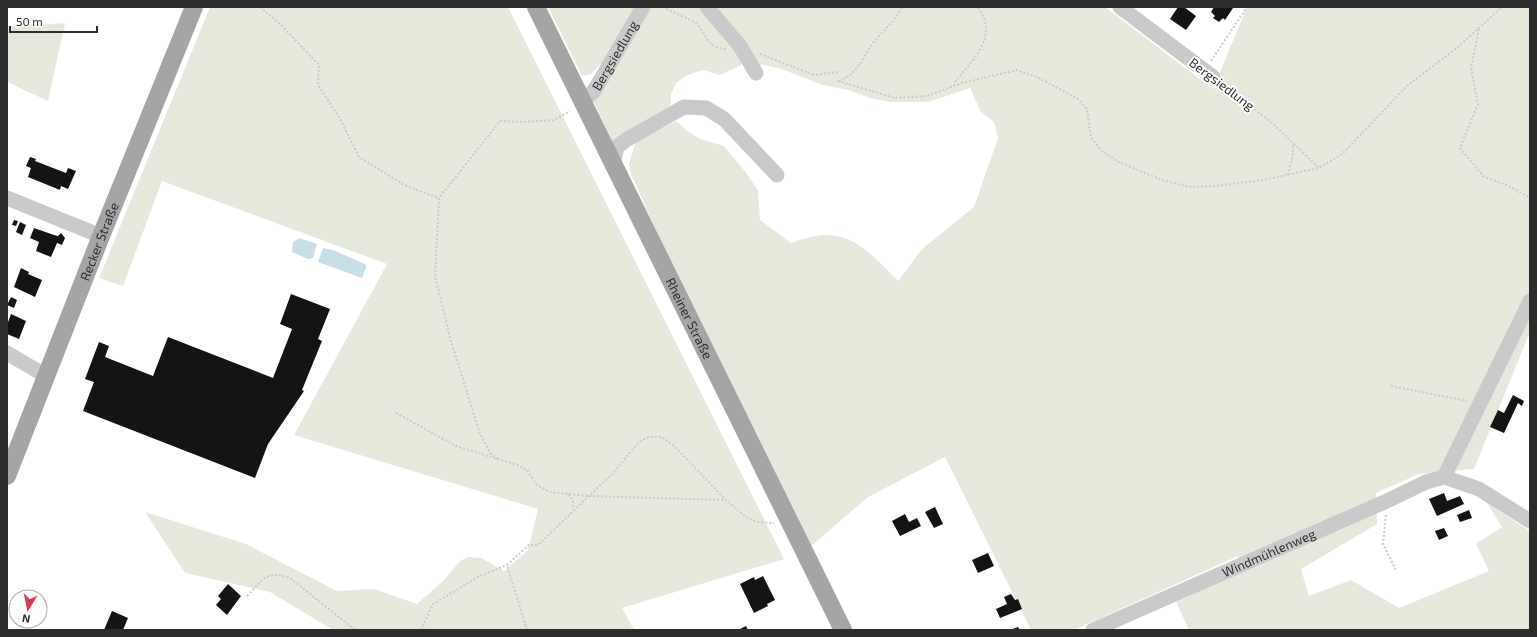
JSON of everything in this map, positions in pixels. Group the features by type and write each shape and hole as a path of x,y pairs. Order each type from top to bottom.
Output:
{"main road":[{"name":"Recker Straße","path":"7,476 194,7"},
{"name":"Rheiner Straße","path":"536,7 843,630"}],"street":[{"name":"Bergsiedlung","path":"583,101 594,91 643,7"},
{"path":"707,7 740,46 756,73"},
{"name":"Bergsiedlung","path":"1120,7 1208,74"},
{"path":"613,165 617,147 626,140 684,107 706,108 724,119 778,175"},
{"path":"7,198 102,236"},
{"path":"1530,301 1482,403 1444,477 1479,489 1530,521"},
{"path":"7,353 46,376"},
{"name":"Windmühlenweg","path":"1093,630 1389,500 1426,482 1444,477"}],"path":[{"path":"260,7 279,23 319,65 318,85 339,117 359,157 406,186 439,198"},
{"path":"663,7 700,27 709,43 714,46 729,49 740,46 814,75 838,72"},
{"path":"902,7 897,17 874,43 862,62 850,76 838,81 895,98 927,96 993,74 1017,70 1037,77 1078,99 1087,109 1091,138 1102,151 1126,165 1159,179 1189,187 1215,186 1288,175 1319,168 1342,154 1407,86 1479,28 1502,7"},
{"path":"954,86 955,82 979,51 986,31 985,21 978,7"},
{"path":"1208,74 1247,7"},
{"path":"1479,28 1471,68 1478,104 1460,148 1483,176 1509,186 1530,198"},
{"name":"Bergsiedlung","path":"1208,74 1272,123 1319,168"},
{"path":"583,101 574,109 554,120 523,122 500,121 439,198 435,276 451,341 480,434 491,454 527,470 536,484 549,492 589,496 726,500"},
{"path":"1288,175 1293,154 1293,142"},
{"path":"1391,386 1482,403"},
{"path":"396,413 456,446 473,453 498,458"},
{"path":"421,630 433,604 480,576 507,565 529,545 538,544 621,464 638,442 649,437 662,437 674,446 726,500 746,518 757,522 778,523 788,519"},
{"path":"568,495 573,500 572,511"},
{"path":"1389,500 1383,544 1396,570"},
{"path":"507,565 527,630"},
{"path":"247,596 268,575 277,574 290,578 350,624 355,630"}],"shaded area":[{"path":"210,7 508,7 784,559 622,608 634,630 333,630 270,592 185,573 145,512 246,544 337,591 374,589 417,604 444,580 460,561 468,557 481,558 504,571 528,550 538,509 294,435 387,264 162,181 123,286 99,278"},
{"path":"548,7 636,7 607,57 591,74 582,76"},
{"path":"650,7 702,7 744,60 741,65 720,75 704,70 690,74 677,82 671,94 671,104 661,114 613,143 594,102 596,94"},
{"path":"713,7 1105,7 1213,89 1247,7 1530,7 1530,332 1474,469 1419,474 1376,493 1377,524 1301,569 1309,596 1351,580 1399,608 1489,571 1476,544 1502,527 1487,503 1530,531 1530,630 1189,630 1176,602 1244,570 1238,556 1074,630 1031,630 945,457 868,497 809,548 663,246 631,174 629,164 636,141 677,121 686,130 700,139 724,146 758,190 760,220 791,243 822,235 838,236 848,239 866,250 898,281 922,249 974,207 998,138 994,122 981,112 970,88 928,102 890,102 870,98 848,90 823,85 779,68 758,64"},
{"path":"65,23 48,101 7,82 7,27"}],"water":[{"path":"299,238 317,244 313,258 308,259 292,252 293,242"},
{"path":"323,248 333,250 365,264 366,267 362,278 318,262"}],"building":[{"path":"1178,7 1184,7 1196,16 1186,30 1170,19"},
{"path":"1214,7 1233,8 1225,20 1223,18 1219,22 1213,18 1215,16 1211,12"},
{"path":"30,157 36,159 35,161 66,173 68,168 76,171 68,189 61,186 60,190 28,177 31,168 26,166"},
{"path":"14,220 18,221 16,226 12,225"},
{"path":"20,222 26,225 22,235 16,232"},
{"path":"34,228 58,236 61,233 65,238 62,245 57,243 51,257 36,251 39,242 30,238"},
{"path":"21,268 29,272 28,274 42,280 35,297 14,287"},
{"path":"291,294 330,309 318,339 322,341 302,390 304,391 268,444 255,478 83,411 94,382 85,379 99,342 109,346 105,357 153,376 168,337 273,378 292,329 280,324"},
{"path":"11,297 17,300 14,308 7,305"},
{"path":"11,314 26,321 19,339 7,334 7,325"},
{"path":"1513,395 1524,401 1522,406 1518,403 1504,433 1490,427 1498,410 1504,413"},
{"path":"1444,493 1447,501 1460,496 1464,504 1437,516 1429,499"},
{"path":"935,507 943,524 934,528 925,512"},
{"path":"1469,510 1472,518 1460,522 1457,515"},
{"path":"905,514 909,522 917,518 921,526 900,536 892,521"},
{"path":"1444,528 1448,536 1439,540 1435,531"},
{"path":"988,553 994,566 978,573 972,560"},
{"path":"763,576 775,600 767,604 768,606 754,613 740,584 754,577 755,580"},
{"path":"228,584 241,596 227,615 216,605 221,599 218,596"},
{"path":"1011,594 1015,600 1018,599 1022,609 1000,618 996,609 1007,604 1004,597"},
{"path":"112,611 128,618 123,630 104,630"},
{"path":"746,626 748,630 738,630"},
{"path":"1018,627 1020,630 1010,630"}]}
